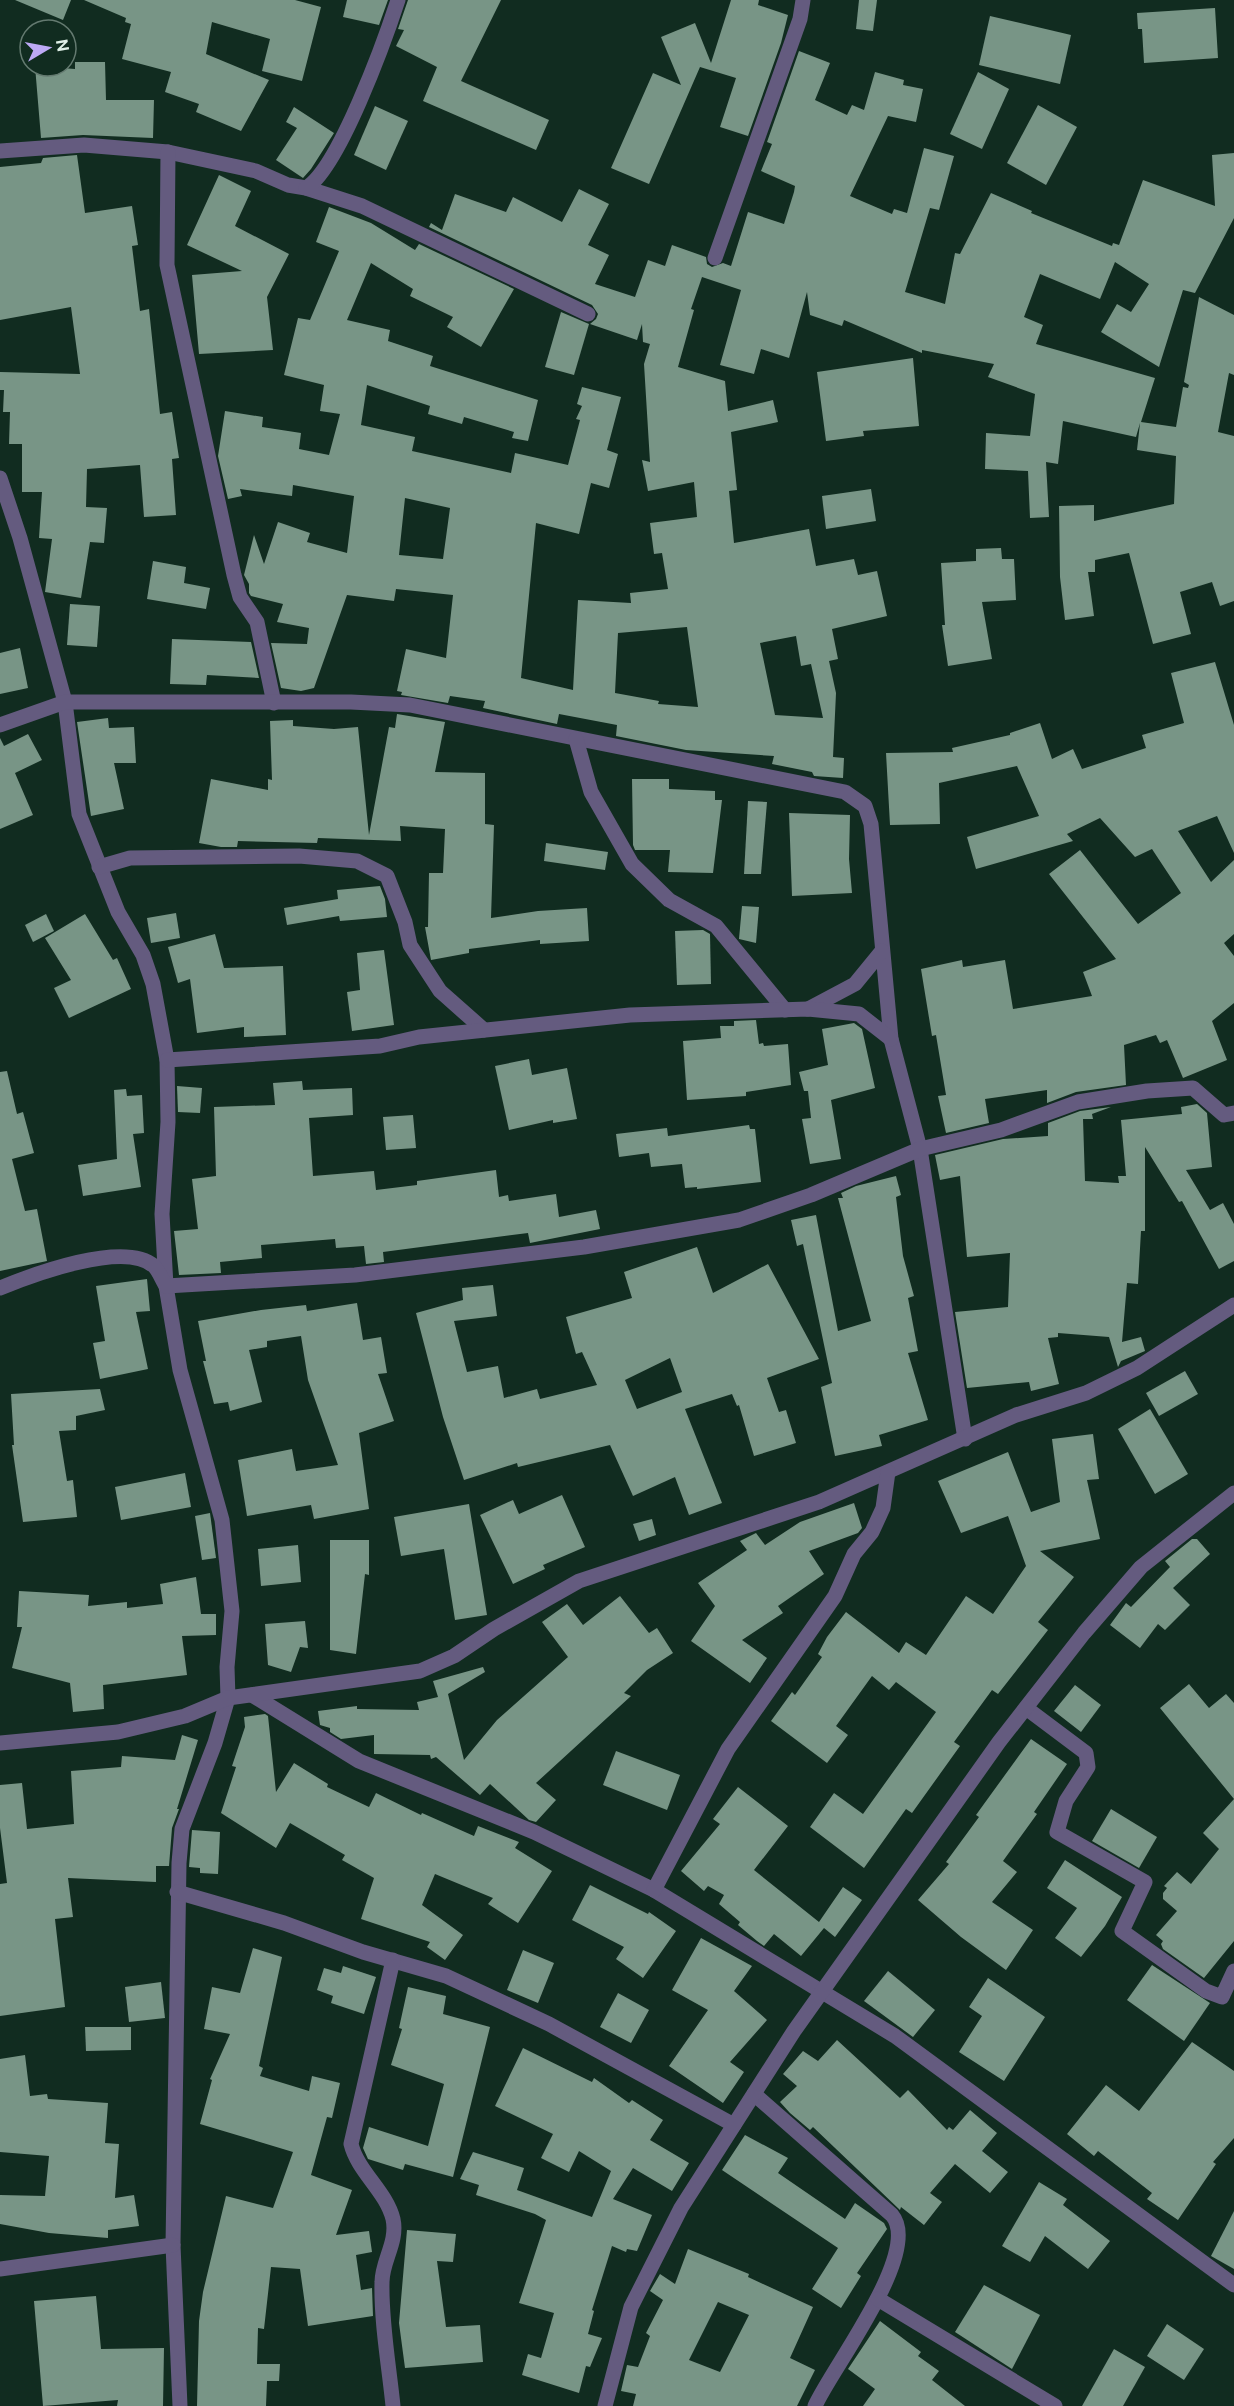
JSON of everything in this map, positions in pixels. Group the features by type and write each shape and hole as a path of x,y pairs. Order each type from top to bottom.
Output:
{"street":[{"path":"306,188 314,183 335,154 388,31 398,0"},
{"path":"715,258 800,19 803,0"},
{"path":"0,151 84,145 168,152 256,171 288,185 306,188 362,206 588,314"},
{"path":"168,152 167,265 234,575 240,597 257,622 274,703"},
{"path":"0,478 20,538 65,702 78,814 118,912 143,955 153,984 167,1060 168,1122 162,1214 166,1286 180,1370 222,1520 232,1611 227,1667 228,1698 215,1743 182,1829 177,1892 173,2245 180,2406"},
{"path":"0,725 65,702 410,705 845,792 865,806 871,824 891,1039 920,1149 965,1439"},
{"path":"576,739 591,792 632,864 669,900 716,926 786,1010"},
{"path":"99,867 130,858 252,855 357,861 387,876 405,922 410,945 440,991 484,1030"},
{"path":"808,1009 855,984 882,951"},
{"path":"167,1060 380,1046 419,1037 630,1015 808,1009 859,1014 891,1039"},
{"path":"166,1286 355,1275 584,1247 738,1221 811,1195 920,1149 1001,1130 1078,1102 1147,1091 1193,1088 1224,1115 1234,1113"},
{"path":"0,1288 51,1268 109,1257 141,1259 154,1266 166,1286"},
{"path":"0,1743 118,1731 185,1716 228,1698 420,1671 454,1656 494,1629 579,1581 819,1502 1016,1415 1086,1393 1137,1368 1234,1305"},
{"path":"654,1890 728,1749 835,1596 854,1554 872,1532 883,1508 888,1472"},
{"path":"605,2406 631,2307 681,2208 822,1991 1026,1707 1084,1633 1141,1567 1234,1493"},
{"path":"252,1695 359,1761 534,1832 654,1890 822,1991 944,2070 1234,2285"},
{"path":"1026,1707 1086,1753 1088,1767 1066,1801 1057,1832 1145,1882 1122,1931 1206,1991 1222,1997 1234,1971"},
{"path":"177,1892 284,1923 363,1952 446,1976 549,2024 734,2125"},
{"path":"393,1960 351,2144 354,2157 387,2204 393,2221 393,2241 381,2280 393,2406"},
{"path":"754,2094 896,2219 899,2227 898,2244 878,2299 815,2406"},
{"path":"0,2269 173,2245"},
{"path":"878,2299 1055,2406"}],"building":[{"path":"15,0 71,0 64,18 58,18"},
{"path":"84,0 295,0 321,7 302,81 262,71 270,39 212,22 206,54 269,80 241,131 196,112 199,104 165,92 171,72 122,59 131,24 125,22 126,18"},
{"path":"347,0 388,0 379,25 343,17"},
{"path":"408,0 501,0 461,81 549,120 536,150 423,101 437,67 396,46 404,30 398,29"},
{"path":"731,0 759,0 758,5 788,15 781,43 748,136 720,127 736,78 700,67 649,184 611,168 653,73 681,85 661,37 695,23 711,63"},
{"path":"859,0 877,0 873,31 856,29"},
{"path":"1215,8 1218,58 1144,63 1142,29 1138,29 1137,13"},
{"path":"990,16 1071,35 1060,84 979,65"},
{"path":"799,51 830,63 815,100 847,115 852,105 864,110 875,72 904,80 903,85 923,89 916,122 888,116 850,196 892,214 894,209 907,213 924,148 954,156 939,210 930,208 905,292 945,304 955,253 960,254 991,193 1032,211 1031,213 1112,246 1113,243 1119,245 1143,180 1215,206 1212,155 1234,153 1234,218 1195,293 1183,290 1159,367 1101,332 1117,304 1131,312 1149,284 1115,262 1100,299 1040,274 1024,317 1043,325 1036,344 1155,378 1141,422 1176,427 1183,387 1188,388 1189,385 1184,382 1199,297 1234,315 1234,375 1229,373 1218,432 1234,436 1234,601 1220,606 1212,582 1180,592 1191,634 1153,644 1129,553 1095,560 1095,572 1088,572 1094,616 1065,620 1060,577 1059,506 1094,505 1094,521 1174,504 1176,456 1137,450 1140,423 1136,437 1063,421 1058,464 1046,462 1049,517 1030,518 1028,471 985,469 986,433 1030,436 1035,394 988,377 994,364 922,350 922,353 844,320 842,326 810,315 807,292 789,358 761,349 754,374 720,365 741,290 702,277 691,309 694,310 678,367 725,381 728,411 773,400 778,422 731,432 737,490 729,491 734,543 809,529 816,566 854,559 858,575 877,571 887,616 832,629 838,659 829,661 836,693 833,757 844,758 843,778 814,776 812,772 772,764 774,756 686,750 616,736 617,725 559,714 557,724 483,708 485,701 450,696 448,703 401,695 402,692 397,691 406,649 446,658 453,595 396,589 394,601 347,595 314,688 301,691 281,688 271,643 307,644 309,628 277,622 283,604 251,596 249,593 249,584 244,575 254,535 264,564 278,522 310,533 307,542 347,553 354,496 293,485 292,496 240,489 242,496 228,499 218,456 225,411 263,417 262,427 301,433 299,449 329,455 340,414 320,411 324,385 284,375 298,318 310,320 339,251 316,242 329,207 371,223 415,250 419,244 514,289 481,347 447,327 453,317 410,296 413,289 371,263 347,320 390,330 388,341 433,356 430,366 538,400 528,441 512,438 514,432 464,417 462,424 428,414 430,406 367,385 361,425 415,437 412,451 511,473 515,453 568,465 580,420 576,419 582,406 577,404 582,387 621,397 607,450 618,454 609,488 591,483 579,534 536,523 521,678 573,690 578,600 631,603 630,593 668,589 662,553 654,554 650,523 697,517 694,482 648,491 642,460 650,462 644,364 650,344 643,342 642,324 637,340 590,324 598,314 592,305 429,227 431,223 442,230 455,194 506,212 513,197 562,222 579,189 609,204 588,245 609,255 595,284 635,297 648,260 665,266 672,245 706,257 707,264 712,267 723,263 731,266 748,212 784,224 795,186 761,171 772,144 767,142","holes":["405,498 450,508 443,559 399,555","687,627 698,707 658,704 659,701 615,693 618,633","796,636 801,666 811,664 823,718 775,715 760,643"]},
{"path":"78,62 105,62 106,100 154,100 153,138 83,135 41,138 36,78 78,78"},
{"path":"978,72 1009,89 982,149 950,134"},
{"path":"1038,105 1077,127 1046,185 1007,163"},
{"path":"375,106 408,121 386,170 354,155"},
{"path":"294,107 334,133 303,178 276,160 297,128 286,122"},
{"path":"77,155 85,213 132,206 138,245 132,246 140,311 149,309 160,414 172,412 179,458 172,459 176,515 144,517 140,465 87,469 86,507 107,508 104,543 90,542 81,598 45,592 52,539 39,538 42,492 22,492 22,444 9,444 10,412 3,412 4,390 0,390 0,372 80,374 71,307 0,320 0,167 41,163 43,158"},
{"path":"219,175 251,191 235,226 289,254 267,297 273,350 199,354 192,275 242,271 187,245"},
{"path":"561,312 589,324 574,375 545,367"},
{"path":"913,358 919,426 863,431 864,436 826,441 817,372"},
{"path":"871,489 876,521 826,529 822,496"},
{"path":"1001,548 1002,559 1014,559 1016,600 982,602 992,659 948,666 942,625 945,625 941,563 976,561 976,549"},
{"path":"153,561 186,567 184,583 210,588 206,609 147,599"},
{"path":"70,604 100,606 97,647 67,645"},
{"path":"172,639 251,642 259,678 207,675 206,685 170,684"},
{"path":"20,648 28,688 0,694 0,653"},
{"path":"1215,662 1234,725 1234,853 1217,816 1178,831 1211,882 1234,860 1234,934 1224,943 1234,956 1234,1003 1212,1021 1227,1060 1183,1078 1167,1040 1160,1043 1156,1035 1124,1045 1126,1085 1076,1092 1047,1103 1047,1090 985,1099 989,1123 946,1133 938,1096 946,1095 936,1035 932,1036 921,969 962,960 963,967 1005,960 1013,1009 1092,996 1083,972 1116,959 1049,874 1080,850 1138,924 1181,893 1152,849 1135,857 1100,818 1067,834 1073,841 976,869 967,837 1039,816 1017,766 939,783 940,824 890,825 886,753 953,752 952,748 1010,735 1010,733 1040,723 1052,759 1073,749 1082,769 1146,748 1142,735 1184,723 1171,673"},
{"path":"397,714 445,722 435,772 485,773 485,824 494,825 491,918 538,911 587,908 589,941 540,944 540,940 469,949 469,953 431,960 425,927 428,927 429,873 443,873 445,829 400,826 401,841 318,838 317,843 238,841 237,847 199,843 211,779 268,790 268,779 272,780 270,721 293,720 293,726 334,729 358,727 369,835 389,727 395,728"},
{"path":"108,718 109,728 134,727 136,763 114,763 124,809 91,816 77,722"},
{"path":"28,734 42,760 15,773 33,815 0,829 0,738 4,746"},
{"path":"632,779 669,779 669,789 715,791 715,800 722,800 713,873 668,872 670,850 635,850"},
{"path":"748,801 767,802 761,874 744,874"},
{"path":"789,813 850,815 849,859 852,893 792,896"},
{"path":"546,843 608,852 605,870 544,861"},
{"path":"380,886 385,899 387,917 340,921 339,916 287,925 284,908 338,899 337,890"},
{"path":"742,906 759,907 756,943 739,939"},
{"path":"176,913 180,938 151,943 147,918"},
{"path":"46,914 54,931 33,942 25,925"},
{"path":"85,914 113,960 117,958 131,989 69,1018 54,988 71,980 45,938"},
{"path":"703,930 710,934 711,984 677,985 675,931"},
{"path":"215,934 224,968 283,966 286,1035 244,1037 244,1027 197,1033 190,979 178,983 168,947"},
{"path":"384,950 394,1025 352,1031 347,992 360,990 357,953"},
{"path":"756,1020 759,1044 763,1043 764,1046 788,1044 791,1085 746,1092 746,1096 687,1100 683,1041 721,1038 720,1026 734,1026 734,1021"},
{"path":"854,1023 862,1029 875,1088 831,1100 841,1159 810,1164 802,1119 811,1118 808,1091 804,1091 799,1072 828,1065 822,1029"},
{"path":"529,1059 532,1075 567,1068 577,1119 553,1123 553,1120 509,1130 495,1066"},
{"path":"7,1071 17,1114 23,1112 34,1153 12,1159 25,1211 37,1209 47,1261 0,1271 0,1072"},
{"path":"302,1081 303,1090 352,1088 353,1115 309,1118 313,1176 374,1171 376,1190 417,1185 417,1181 496,1170 499,1197 508,1195 509,1201 556,1194 559,1217 596,1210 600,1229 530,1243 528,1233 383,1252 384,1262 366,1264 364,1246 336,1248 335,1239 261,1245 262,1258 220,1262 221,1273 179,1275 174,1231 198,1229 192,1179 216,1176 214,1107 275,1105 273,1083"},
{"path":"177,1086 202,1088 200,1113 178,1112"},
{"path":"126,1089 127,1096 142,1095 144,1133 133,1134 141,1187 83,1196 78,1165 117,1159 114,1090"},
{"path":"1197,1104 1207,1113 1212,1167 1186,1170 1210,1210 1223,1203 1234,1224 1234,1261 1219,1269 1182,1201 1179,1202 1145,1147 1145,1231 1141,1231 1138,1284 1127,1283 1122,1342 1141,1337 1145,1351 1121,1361 1118,1367 1109,1337 1058,1333 1058,1337 1048,1338 1059,1384 1031,1391 1029,1382 967,1388 955,1312 1008,1307 1010,1253 967,1257 960,1176 940,1180 935,1155 1003,1139 1048,1136 1048,1123 1080,1111 1111,1107 1092,1114 1093,1119 1083,1119 1085,1181 1119,1183 1118,1176 1126,1176 1121,1120 1182,1114 1181,1107"},
{"path":"413,1115 416,1148 386,1150 383,1117"},
{"path":"749,1125 750,1129 755,1129 761,1182 697,1189 697,1187 685,1188 682,1164 651,1167 649,1153 619,1157 616,1134 667,1128 668,1136"},
{"path":"896,1176 901,1195 896,1197 903,1256 914,1296 908,1298 918,1351 908,1353 928,1420 879,1435 882,1446 835,1456 821,1387 832,1383 803,1244 797,1246 791,1220 816,1215 838,1331 871,1321 838,1198 843,1198 841,1193 856,1186"},
{"path":"697,1247 713,1293 768,1264 819,1359 767,1378 779,1412 786,1410 796,1443 754,1456 739,1405 737,1406 732,1394 685,1409 722,1503 689,1515 675,1477 633,1496 610,1445 518,1467 517,1463 464,1480 443,1417 416,1313 463,1300 462,1288 493,1285 497,1316 454,1321 467,1372 498,1366 504,1398 537,1389 540,1399 597,1385 582,1352 576,1354 566,1317 632,1298 624,1272","holes":["670,1358 682,1392 637,1409 625,1380"]},
{"path":"147,1279 150,1311 136,1312 148,1369 100,1379 93,1343 105,1341 96,1286"},
{"path":"357,1303 363,1340 381,1337 387,1373 378,1374 394,1421 359,1433 369,1509 314,1519 311,1505 247,1516 238,1460 292,1449 296,1471 338,1465 308,1380 301,1336 267,1341 267,1347 249,1350 262,1402 230,1411 228,1402 214,1404 203,1361 206,1361 198,1321 261,1310 306,1305 307,1311"},
{"path":"1185,1371 1198,1394 1159,1416 1146,1393"},
{"path":"100,1389 105,1410 76,1416 76,1430 59,1431 67,1481 73,1480 77,1517 23,1522 12,1445 14,1445 11,1394"},
{"path":"1150,1409 1188,1474 1155,1494 1118,1429"},
{"path":"1093,1434 1099,1479 1087,1480 1100,1539 1040,1551 1074,1577 1038,1622 1048,1630 998,1694 992,1690 954,1742 960,1746 912,1813 906,1809 864,1868 810,1827 834,1793 863,1814 936,1712 896,1682 889,1690 872,1676 836,1726 848,1735 827,1763 771,1721 792,1692 795,1695 822,1657 818,1654 827,1637 846,1612 899,1653 906,1642 926,1655 966,1596 993,1614 1026,1566 1008,1516 961,1533 938,1481 1008,1452 1031,1512 1060,1502 1052,1439"},
{"path":"185,1473 191,1507 121,1520 115,1487"},
{"path":"562,1495 585,1547 543,1565 545,1569 513,1584 480,1515 513,1500 519,1514"},
{"path":"854,1503 862,1528 858,1533 809,1551 824,1574 778,1606 783,1613 742,1640 767,1658 750,1683 691,1641 715,1606 698,1583 747,1550 740,1541 756,1533 765,1545 800,1522"},
{"path":"469,1504 487,1615 455,1620 444,1549 401,1556 394,1517"},
{"path":"210,1513 216,1558 202,1560 195,1516"},
{"path":"652,1519 656,1535 639,1541 633,1524"},
{"path":"1192,1539 1197,1539 1210,1554 1173,1588 1190,1605 1165,1630 1158,1624 1140,1648 1110,1625 1126,1603 1131,1607 1170,1567 1165,1561"},
{"path":"330,1540 369,1540 369,1575 365,1574 356,1654 330,1650"},
{"path":"298,1545 301,1582 261,1586 258,1549"},
{"path":"196,1577 201,1614 216,1614 216,1635 182,1636 187,1675 103,1685 104,1709 73,1712 70,1683 12,1668 22,1627 17,1627 19,1591 89,1595 88,1606 127,1602 127,1608 163,1604 160,1584"},
{"path":"620,1596 649,1633 657,1628 673,1653 647,1670 624,1693 631,1696 536,1783 556,1800 536,1822 529,1820 490,1784 480,1795 436,1757 431,1759 430,1755 374,1754 374,1735 341,1739 330,1732 330,1728 320,1725 318,1711 357,1706 357,1709 419,1710 417,1702 438,1697 433,1681 483,1667 485,1672 448,1694 464,1760 497,1720 568,1657 542,1622 567,1604 583,1625"},
{"path":"305,1621 308,1648 300,1647 291,1672 268,1665 265,1624"},
{"path":"1189,1684 1209,1708 1226,1694 1234,1703 1234,1799 1160,1708"},
{"path":"1075,1685 1101,1705 1081,1732 1054,1711"},
{"path":"265,1714 268,1716 276,1792 294,1763 328,1784 327,1787 369,1807 376,1793 421,1815 422,1813 474,1836 478,1826 519,1842 515,1848 552,1871 518,1923 488,1904 493,1898 435,1874 422,1905 463,1935 445,1960 427,1947 430,1942 361,1919 374,1878 342,1860 345,1855 290,1823 276,1848 221,1813 236,1767 232,1766 245,1727 244,1717"},
{"path":"182,1735 198,1740 172,1828 169,1866 156,1866 156,1882 68,1878 73,1917 55,1919 65,2007 0,2016 0,1884 7,1883 0,1828 0,1785 22,1783 27,1829 74,1824 71,1771 121,1767 122,1756 175,1760"},
{"path":"1031,1739 1067,1764 1034,1812 1037,1814 1003,1861 1017,1872 992,1902 1033,1930 1006,1970 961,1937 918,1900 949,1864 946,1862 979,1817 976,1815"},
{"path":"616,1751 680,1775 667,1810 603,1785"},
{"path":"738,1787 788,1826 754,1870 819,1922 843,1887 862,1900 835,1937 824,1928 801,1956 774,1934 764,1946 738,1925 740,1922 719,1904 724,1895 708,1886 704,1891 681,1871 720,1824 713,1819"},
{"path":"1234,1799 1234,1941 1204,1978 1163,1949 1161,1944 1163,1941 1156,1935 1177,1911 1163,1899 1163,1893 1167,1888 1164,1886 1177,1872 1191,1884 1219,1849 1203,1833"},
{"path":"1111,1809 1157,1837 1139,1868 1092,1841"},
{"path":"192,1830 220,1832 218,1874 200,1873 200,1868 189,1867"},
{"path":"1065,1860 1122,1897 1105,1926 1081,1957 1055,1938 1077,1908 1047,1888"},
{"path":"590,1885 648,1914 649,1912 676,1931 643,1978 616,1959 624,1947 572,1920"},
{"path":"701,1938 752,1966 734,1991 767,2020 730,2062 744,2072 723,2103 669,2066 708,2010 672,1990"},
{"path":"253,1948 282,1957 259,2066 263,2068 260,2076 309,2091 312,2076 340,2083 332,2118 327,2117 311,2175 352,2190 336,2235 369,2231 372,2252 356,2255 361,2290 372,2288 373,2316 308,2326 300,2269 271,2267 264,2329 258,2328 257,2364 280,2364 279,2381 267,2381 266,2406 197,2406 199,2321 203,2292 226,2196 273,2208 293,2152 200,2124 212,2080 210,2079 230,2034 204,2029 212,1987 240,1993"},
{"path":"523,1950 554,1963 538,2003 507,1990"},
{"path":"1152,1965 1210,2003 1184,2041 1127,2000"},
{"path":"343,1966 376,1977 364,2014 331,2003 333,1996 317,1990 324,1968 341,1973"},
{"path":"888,1971 935,2010 913,2037 864,2001"},
{"path":"988,1978 1045,2017 1004,2081 959,2052 982,2016 969,2007"},
{"path":"161,1982 165,2018 129,2022 125,1987"},
{"path":"408,1987 446,1996 443,2014 490,2027 453,2177 405,2164 403,2170 368,2159 363,2148 369,2127 428,2146 444,2084 391,2065 402,2029 399,2028"},
{"path":"618,1993 649,2010 631,2043 600,2027"},
{"path":"85,2027 131,2027 131,2050 86,2051"},
{"path":"837,2040 900,2098 908,2090 947,2130 949,2127 953,2130 970,2110 997,2133 982,2151 1008,2172 990,2193 955,2164 930,2193 942,2202 924,2225 901,2207 900,2210 813,2127 810,2130 790,2113 780,2102 797,2086 783,2074 803,2051 818,2061"},
{"path":"1192,2042 1234,2071 1234,2138 1213,2162 1216,2164 1178,2220 1147,2199 1152,2193 1098,2151 1094,2156 1067,2134 1106,2085 1139,2111"},
{"path":"523,2048 592,2082 594,2078 629,2103 632,2100 663,2120 650,2140 689,2163 672,2191 633,2168 613,2199 652,2215 637,2251 627,2249 626,2252 612,2246 592,2310 594,2311 588,2334 602,2338 590,2367 586,2366 579,2393 522,2375 528,2354 541,2358 554,2313 519,2303 546,2220 535,2214 476,2195 479,2185 460,2179 473,2152 524,2168 517,2190 592,2217 611,2171 579,2151 569,2172 541,2158 553,2134 495,2106"},
{"path":"25,2055 30,2096 47,2094 48,2099 108,2103 105,2143 119,2144 115,2198 134,2195 139,2226 108,2230 108,2238 49,2233 0,2224 0,2195 45,2196 49,2156 0,2152 0,2059"},
{"path":"745,2135 788,2158 778,2173 845,2219 855,2203 884,2223 887,2229 857,2273 861,2276 841,2308 812,2289 838,2248 722,2170"},
{"path":"1039,2182 1067,2199 1063,2205 1110,2241 1088,2269 1045,2236 1030,2262 1002,2246"},
{"path":"1234,2211 1234,2269 1211,2256"},
{"path":"407,2230 456,2234 453,2262 437,2261 446,2327 480,2325 483,2362 405,2368 399,2323"},
{"path":"688,2249 749,2274 748,2277 813,2307 790,2358 815,2370 797,2406 633,2406 636,2394 621,2391 627,2365 638,2367 650,2336 646,2333 663,2300 650,2291 660,2274 675,2284","holes":["718,2302 749,2315 720,2372 689,2360"]},
{"path":"984,2285 1040,2315 1012,2369 955,2332"},
{"path":"96,2296 101,2349 164,2348 163,2406 117,2406 118,2400 43,2406 34,2301"},
{"path":"880,2321 921,2352 918,2356 939,2371 932,2380 965,2406 863,2406 875,2389 848,2369"},
{"path":"1167,2324 1204,2349 1184,2380 1147,2356"},
{"path":"1114,2349 1145,2367 1123,2406 1082,2406"}]}
